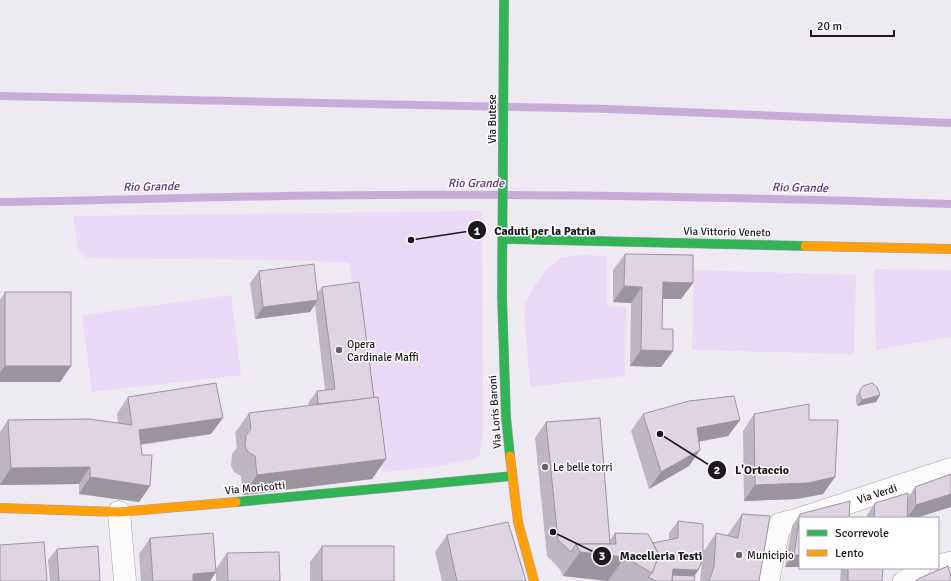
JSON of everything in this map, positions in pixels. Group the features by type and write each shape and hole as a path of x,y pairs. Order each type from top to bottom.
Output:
{"street":[{"name":"Via Butese","path":"503,239 504,0"},
{"name":"Via Vittorio Veneto","path":"503,239 951,249"},
{"name":"Via Loris Baroni","path":"503,239 502,296 506,417 518,522 534,581"},
{"name":"Via Verdi","path":"804,517 951,469"},
{"name":"Via Moricotti","path":"0,508 119,512 512,476"},
{"path":"119,512 125,581"},
{"name":"Via Verdi","path":"768,581 780,524 799,519"}],"lane":[{"path":"939,562 951,559"},
{"path":"900,581 921,569"}],"shaded area":[{"path":"482,211 483,433 479,458 434,467 383,472 349,263 316,261 87,258 78,249 73,216"},
{"path":"583,255 607,256 607,306 626,307 625,376 530,387 524,310 528,297 546,270 562,257"},
{"path":"874,269 951,270 951,337 876,350"},
{"path":"694,270 856,275 854,354 692,350"},
{"path":"231,295 241,375 92,392 82,315"}],"building":[{"path":"625,254 693,255 693,283 663,282 662,329 673,329 673,351 641,350 642,287 624,286"},
{"path":"314,264 318,300 263,307 259,271"},
{"name":"Opera Cardinale Maffi","path":"359,282 374,398 318,404 317,391 335,389 322,287"},
{"path":"5,292 71,292 71,366 5,366"},
{"path":"216,383 223,418 139,430 142,455 152,455 150,486 90,477 90,467 11,468 8,420 89,419 132,425 128,397"},
{"path":"872,383 877,387 880,395 862,400 860,390 863,386"},
{"path":"734,396 740,420 697,428 700,450 661,472 643,414 689,401"},
{"path":"378,397 386,459 257,475 255,456 248,452 245,446 246,435 251,429 249,413"},
{"path":"809,404 809,420 838,420 835,477 808,483 755,485 754,414"},
{"path":"600,418 610,544 576,544 571,552 558,540 546,422"},
{"path":"951,474 951,494 916,505 915,487"},
{"path":"908,493 907,517 874,517 875,503"},
{"path":"850,501 849,517 800,517 800,514"},
{"path":"742,514 770,516 759,581 709,581 714,567 716,533 738,538"},
{"path":"678,521 703,524 703,559 698,570 673,569 672,581 656,581 648,577 652,573 659,555 653,543 678,538"},
{"path":"799,521 799,555 794,555"},
{"path":"508,522 526,581 457,581 447,535"},
{"path":"213,533 216,572 193,574 193,581 153,581 150,538"},
{"path":"615,533 648,534 659,555 652,573 625,557 580,552 576,544 616,544"},
{"path":"44,542 47,581 0,581 0,545"},
{"path":"98,546 100,581 59,581 57,549"},
{"path":"322,546 394,546 394,581 322,581"},
{"path":"279,552 280,581 228,581 227,553"},
{"path":"948,566 951,581 916,581 918,579"},
{"path":"848,569 883,569 882,581 848,581"},
{"path":"673,575 695,576 694,581 672,581"}],"waterway":[{"path":"0,96 608,109 951,123"},
{"name":"Rio Grande","path":"0,202 339,195 528,195 951,204"}],"traffic: fast":[{"path":"504,0 502,296 506,417 510,456"},
{"path":"503,239 805,246"},
{"path":"236,502 512,476"}],"traffic: slow":[{"path":"805,246 951,249"},
{"path":"510,456 518,522 534,581"},
{"path":"0,508 119,512 236,502"}],"place":[{"name":"Caduti per la Patria","path":"411,240"},
{"name":"Opera Cardinale Maffi","path":"339,350"},
{"name":"L'Ortaccio","path":"660,434"},
{"name":"Le belle torri","path":"545,467"},
{"name":"Macelleria Testi","path":"553,532"},
{"name":"Municipio","path":"739,555"}]}
